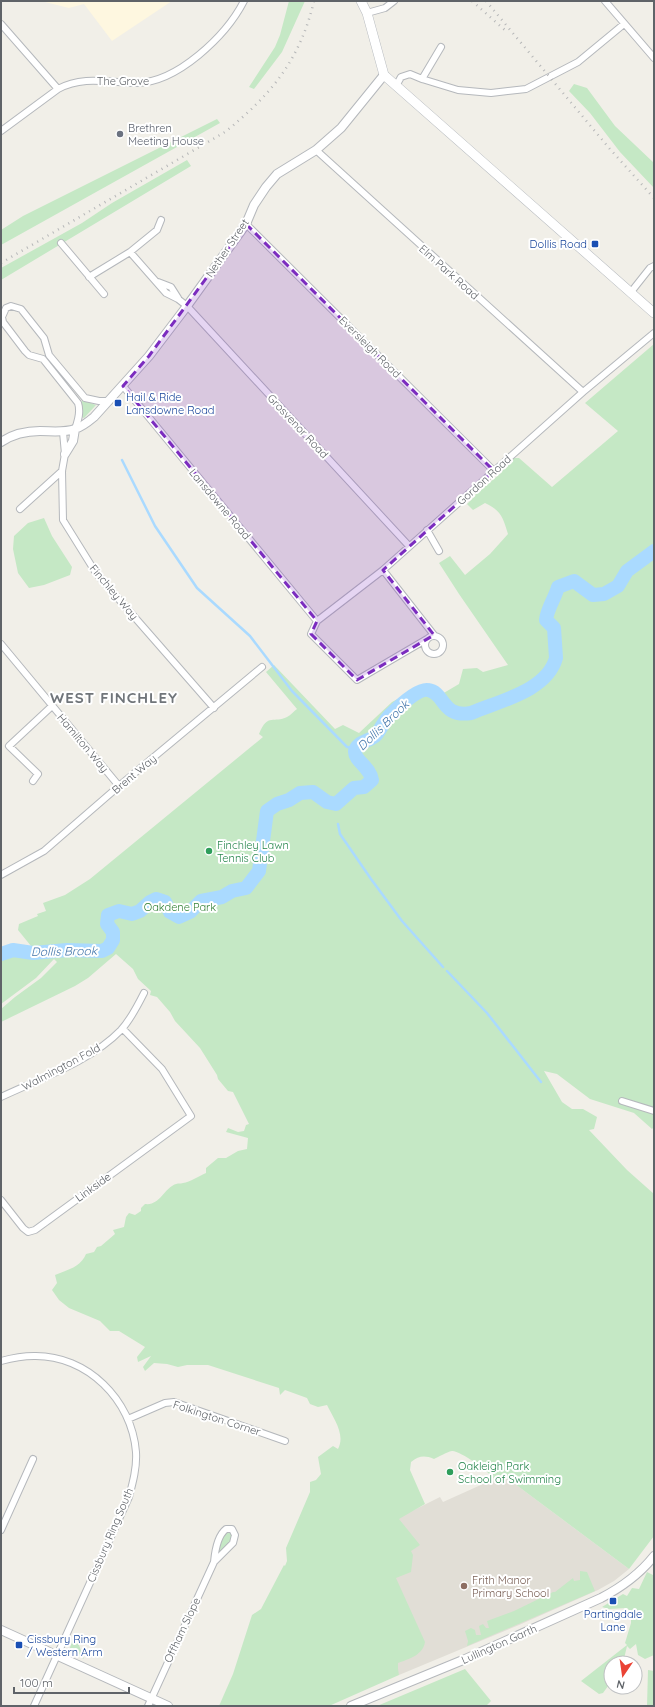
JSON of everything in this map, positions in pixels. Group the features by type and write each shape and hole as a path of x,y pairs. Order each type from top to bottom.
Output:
{"main road":[{"path":"361,1 367,13 384,75 654,312"}],"street":[{"name":"The Grove","path":"1,131 58,89 69,83 81,81 143,83 156,81 167,77 205,49 222,33 230,24 244,1"},
{"path":"367,13 385,8 394,1"},
{"path":"605,1 654,58"},
{"path":"1,24 58,89"},
{"path":"396,86 401,77 410,74 458,90 491,93 526,89 578,62 624,24"},
{"path":"422,79 441,47"},
{"name":"Nether Street","path":"1,442 10,436 21,433 40,431 63,432 75,429 94,418 150,356 188,306 246,224 266,187 277,174 316,150 341,128 384,75"},
{"name":"Elm Park Road","path":"316,150 582,392"},
{"path":"89,277 130,252 157,230 161,220"},
{"name":"Eversleigh Road","path":"246,224 494,471"},
{"path":"61,243 104,294"},
{"name":"Grosvenor Road","path":"130,252 166,293 188,306 409,546"},
{"path":"631,292 650,268 654,266"},
{"path":"65,454 73,441 80,408 78,403 43,359 29,355 3,322 2,317 6,308 11,306 21,309 44,338 46,350 49,355 85,398 99,401 109,401"},
{"name":"Gordon Road","path":"317,622 383,570 582,392 652,335"},
{"name":"Lansdowne Road","path":"123,386 317,622"},
{"name":"Finchley Way","path":"63,432 65,454 62,471 63,520 96,573 214,708"},
{"path":"20,509 62,471"},
{"path":"427,530 439,551"},
{"path":"383,570 434,636 440,638 443,643 442,648 438,653 432,654 427,650 425,645 426,639"},
{"path":"317,622 312,634 357,680 426,639 434,636"},
{"name":"Hamilton Way","path":"1,644 119,786"},
{"name":"Brent Way","path":"1,875 44,851 119,786 262,667"},
{"path":"33,781 38,774 9,746 52,706"},
{"name":"Walmington Fold","path":"1,1097 89,1055 109,1041 132,1015 144,993"},
{"path":"122,1028 162,1069 191,1116 198,1117"},
{"path":"622,1102 654,1112"},
{"name":"Linkside","path":"1,1200 23,1228 28,1232 35,1230 191,1116"},
{"name":"Cissbury Ring South","path":"1,1361 35,1355 52,1357 73,1363 96,1377 108,1388 119,1402 128,1419 134,1438 136,1457 129,1497 34,1706"},
{"name":"Folkington Corner","path":"128,1419 166,1403 174,1402 285,1441"},
{"path":"1,1530 32,1459"},
{"name":"Offham Slope","path":"149,1702 214,1562 233,1543 235,1535 232,1529 226,1529 223,1532 215,1550 214,1562"},
{"name":"Lullington Garth","path":"351,1706 463,1660 601,1598 623,1587 641,1571 654,1556"},
{"path":"1,1630 58,1656 149,1702 168,1706"}],"highlighted area":[{"path":"246,224 494,471 383,570 434,635 357,680 311,634 317,621 123,386 149,356"}],"shaded area":[{"path":"41,1 172,1 112,41 84,4 69,8"},
{"name":"Frith Manor Primary School","path":"503,1475 629,1569 614,1581 598,1590 399,1675 315,1521 398,1518 440,1497 443,1502"}],"green space":[{"path":"289,1 305,1 282,52 254,89 249,87 275,47 280,35"},
{"path":"574,84 587,88 615,126 654,163 654,188 620,152 590,113 569,91"},
{"path":"217,119 220,123 1,245 1,230 23,216"},
{"path":"187,160 191,166 1,280 1,268 82,223 112,203"},
{"name":"Oakdene Park","path":"654,344 654,1127 652,1129 634,1113 590,1099 557,1074 544,1071 562,1102 572,1109 583,1109 597,1117 594,1129 589,1130 627,1170 654,1194 654,1536 629,1569 503,1475 494,1479 474,1462 461,1454 452,1451 434,1459 419,1457 411,1462 410,1470 425,1504 399,1519 420,1545 411,1551 413,1555 411,1572 396,1578 425,1642 421,1650 415,1656 398,1663 399,1675 329,1706 219,1706 233,1674 252,1615 261,1609 287,1561 286,1548 310,1492 310,1482 316,1480 321,1474 318,1457 333,1446 338,1449 340,1443 340,1432 327,1405 318,1407 310,1404 307,1398 285,1390 280,1395 279,1388 208,1365 187,1365 178,1367 154,1363 145,1371 143,1367 151,1356 138,1362 137,1357 145,1347 119,1331 110,1331 100,1321 69,1308 59,1300 52,1290 57,1283 55,1275 69,1270 77,1265 86,1254 94,1252 97,1247 101,1246 115,1234 113,1230 124,1227 126,1217 129,1213 135,1215 141,1211 141,1208 145,1204 150,1204 158,1200 172,1186 189,1181 206,1173 206,1168 218,1158 226,1158 238,1151 247,1149 248,1138 226,1132 228,1128 238,1132 244,1131 246,1125 249,1124 233,1092 228,1091 218,1079 200,1048 175,1021 170,1012 157,997 150,995 151,991 138,979 133,969 116,954 88,978 75,986 1,1022 1,1009 41,978 57,962 54,959 36,978 1,1004 1,951 3,950 5,952 13,948 31,949 31,946 18,930 19,924 38,916 37,914 46,911 43,903 65,895 90,879 263,737 259,734 265,723 287,717 297,709 266,672 274,665 335,729 343,725 359,733 392,702 425,684 442,694 459,684 463,669 477,668 483,672 508,665 439,563 450,556 465,575 490,554 508,534 503,519 491,506 485,503 473,510 467,504 476,495 473,492 476,490 480,491 502,472 514,458 519,458 552,487 618,431 585,403"},
{"path":"82,400 96,405 84,418 81,417"},
{"path":"44,518 52,536 72,567 70,575 44,585 29,588 18,573 13,549 14,536 28,523"},
{"path":"229,1531 233,1534 231,1539 226,1547 219,1552 218,1549 225,1533"},
{"path":"580,1571 587,1572 595,1591 467,1646 468,1641 465,1631 471,1628 475,1630 476,1635 481,1635 479,1626 483,1624 486,1628 489,1628 487,1621 514,1611 555,1592 573,1578 574,1581 580,1580"},
{"path":"647,1572 653,1575 654,1573 654,1655 645,1659 643,1658 643,1655 638,1655 636,1644 630,1649 627,1646 625,1655 614,1655 627,1645 625,1643 631,1623 631,1612 627,1608 609,1609 602,1607 623,1594 627,1596 632,1588 639,1589"},
{"path":"75,1634 84,1659 69,1650"},
{"path":"603,1664 603,1693 599,1694 581,1681"},
{"path":"465,1669 491,1701 486,1706 377,1706"},
{"path":"648,1670 654,1671 654,1706 647,1706"}],"waterway":[{"path":"122,460 155,526 197,588 250,636 292,691 347,747 356,748"},
{"name":"Dollis Brook","path":"1,954 13,950 33,953 67,950 102,951 108,948 113,940 113,932 107,924 108,915 119,911 132,914 140,911 156,899 165,902 170,912 179,917 190,912 201,901 222,897 232,891 246,888 259,871 267,811 277,804 289,800 300,793 313,792 327,802 336,804 354,788 364,787 372,780 371,775 357,758 355,752 356,749 360,744 374,737 390,715 413,695 419,692 424,690 433,692 438,695 454,712 461,714 471,713 508,699 533,687 543,679 551,669 556,658 554,628 546,620 558,587 574,581 593,595 604,594 618,586 627,571 654,551"},
{"path":"338,824 340,834 371,879 402,921 443,967"},
{"path":"447,971 487,1013 541,1082"}],"railway":[{"path":"1,263 225,132 256,104 282,75 301,41 314,1"},
{"path":"472,1 506,31"},
{"path":"486,1 609,148 654,198"}],"place":[{"name":"Brethren Meeting House","path":"120,134"},
{"name":"Dollis Road","path":"595,244"},
{"name":"Hail & Ride Lansdowne Road","path":"118,403"},
{"name":"Finchley Lawn Tennis Club","path":"209,851"},
{"name":"Oakleigh Park School of Swimming","path":"450,1472"},
{"name":"Frith Manor Primary School","path":"464,1586"},
{"name":"Partingdale Lane","path":"613,1601"},
{"name":"Cissbury Ring / Western Arm","path":"19,1645"}],"district":[{"name":"WEST FINCHLEY","path":"114,697"}]}
